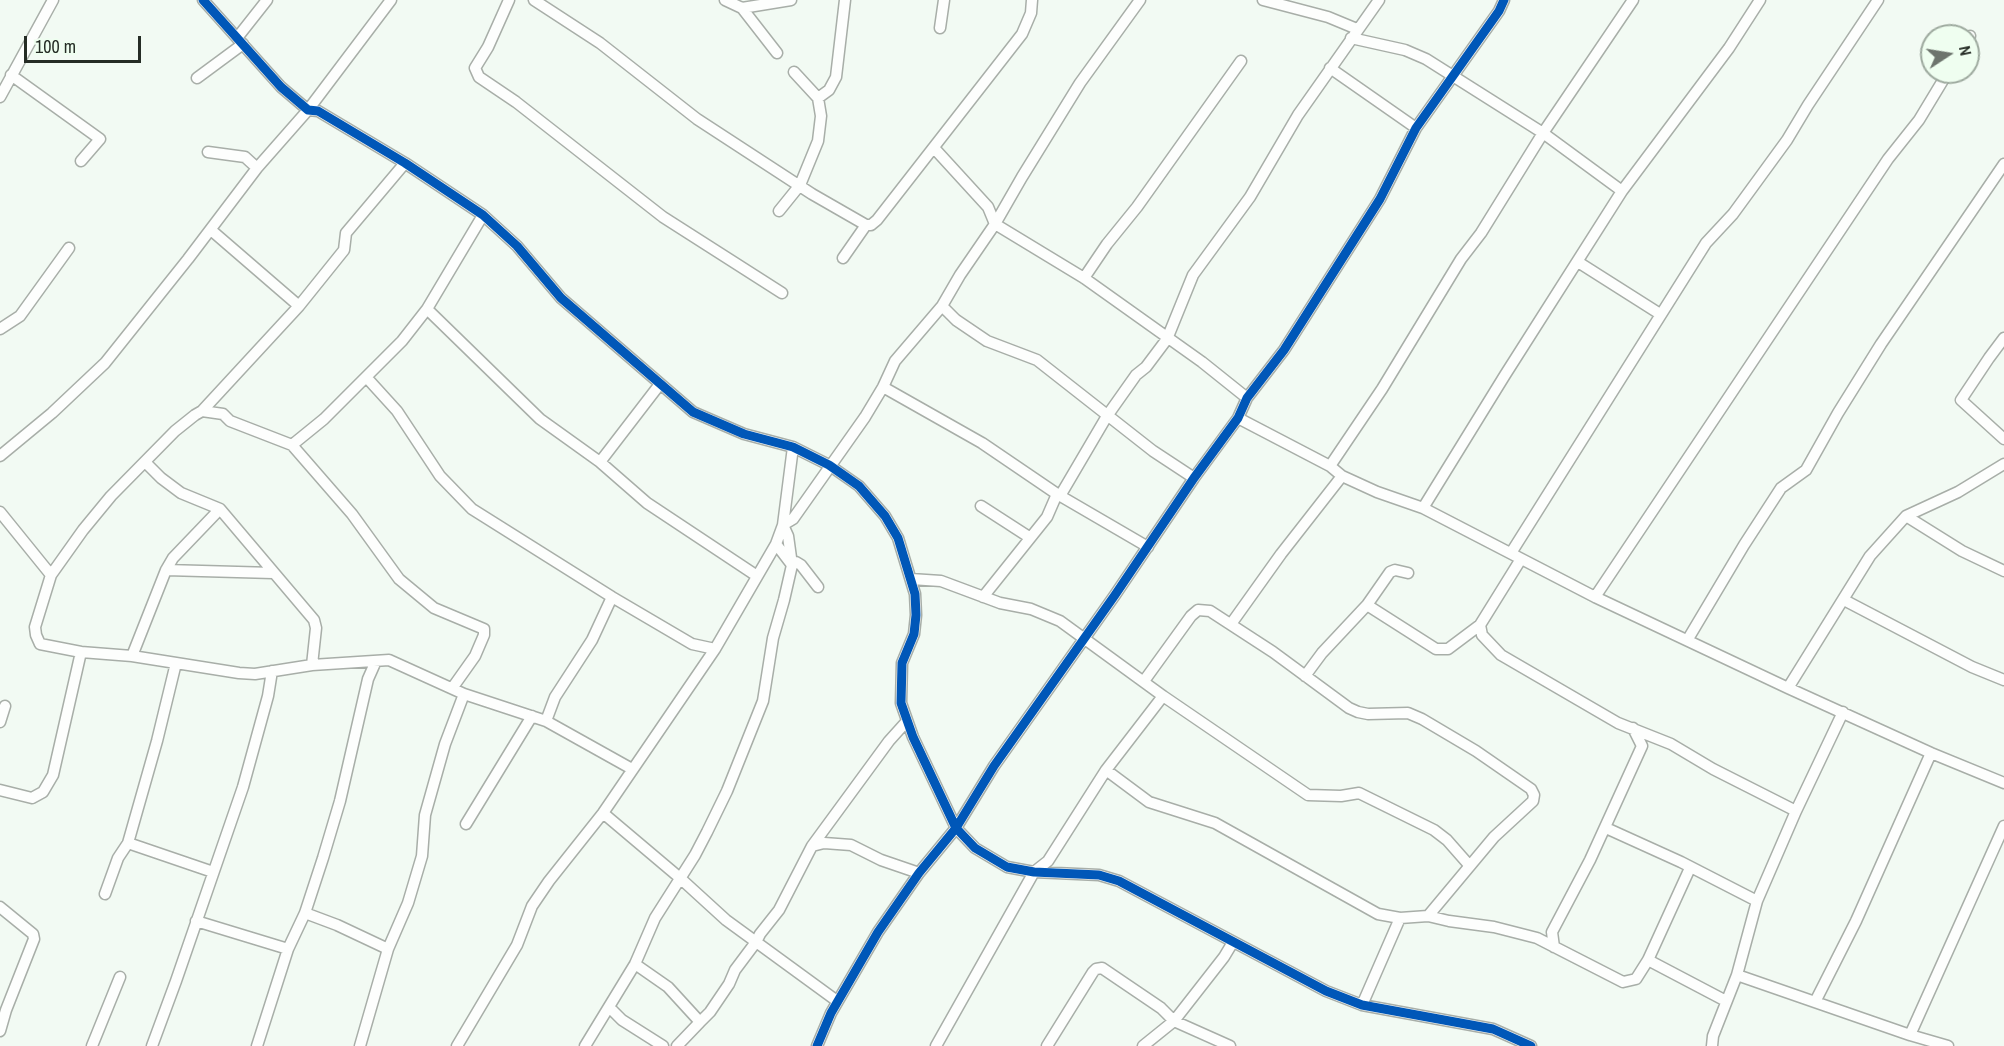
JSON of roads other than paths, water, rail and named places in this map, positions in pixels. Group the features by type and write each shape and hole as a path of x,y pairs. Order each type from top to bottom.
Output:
{"street":[{"path":"0,97 53,0"},
{"path":"203,0 280,87 308,110 318,111 483,215 517,246 561,298 693,412 744,434 793,447 829,465 859,486 885,516 898,538 911,579 916,615 914,634 904,655 901,671 901,703 956,828 975,848 1007,867 1034,872 1099,875 1119,881 1326,991 1362,1005 1493,1029 1531,1046"},
{"path":"197,78 240,41 267,0"},
{"path":"0,456 52,413 105,363 211,230 257,168 308,110 391,0"},
{"path":"509,0 488,47 475,68 479,77 516,102 663,217 782,293"},
{"path":"534,0 600,43 696,119 837,210 866,225 871,225 877,220 1022,34 1031,13 1032,0"},
{"path":"725,0 742,8 777,53"},
{"path":"742,8 791,0"},
{"path":"818,98 829,90 836,77 845,0"},
{"path":"940,28 944,0"},
{"path":"783,525 793,519 865,417 895,361 942,306 995,224 1080,83 1140,0"},
{"path":"1263,0 1328,17 1354,33 1426,59 1543,133 1622,191"},
{"path":"1047,517 1107,416 1136,375 1146,367 1167,339 1192,275 1250,197 1298,115 1379,0"},
{"path":"817,1046 837,1001 878,932 919,873 956,828 994,766 1238,418 1247,399 1284,350 1380,199 1416,128 1504,0"},
{"path":"1330,466 1382,389 1461,259 1481,233 1543,133 1633,0"},
{"path":"1423,508 1504,375 1622,191 1729,48 1760,0"},
{"path":"1366,606 1436,649 1448,649 1480,625 1516,556 1660,314 1706,243 1733,214 1787,140 1878,0"},
{"path":"1084,279 1241,61"},
{"path":"1330,68 1416,128"},
{"path":"779,212 800,185 818,141 821,116 818,98 794,72"},
{"path":"11,75 100,139 81,161"},
{"path":"1596,597 1888,159 1919,120 1941,84"},
{"path":"934,148 988,207 995,224 1084,279 1202,362 1247,399"},
{"path":"208,152 245,157 257,168"},
{"path":"405,164 346,233 344,250 298,306 202,411 176,431 111,496 83,530 51,575 35,627 38,640 40,644 47,646 81,652 132,656 239,673 389,660 453,687 464,694 546,721 632,769"},
{"path":"1689,639 1744,545 1781,488 1806,470 1881,344 2004,164"},
{"path":"292,445 324,419 402,341 427,309 483,215"},
{"path":"843,258 866,225"},
{"path":"211,230 298,306"},
{"path":"0,329 20,316 69,248"},
{"path":"1578,262 1660,314"},
{"path":"942,306 956,320 987,340 1037,360 1153,451 1194,478"},
{"path":"427,309 540,419 600,462 647,503 757,576"},
{"path":"2004,338 1961,400 2004,439"},
{"path":"367,378 397,411 440,476 472,509 692,644 715,649"},
{"path":"600,462 660,384"},
{"path":"883,387 982,442 1059,495 1148,547"},
{"path":"202,411 223,414 230,421 292,445 352,514 399,579 434,608 484,629 484,635 475,656 453,687"},
{"path":"1238,418 1330,466 1342,476 1377,492 1423,508 1596,597 1689,639 1788,688 1931,753 2004,783"},
{"path":"457,1046 517,945 532,906 603,813 715,649 776,544 783,525 793,447"},
{"path":"146,463 181,493 220,509 314,620 316,628 312,665"},
{"path":"1788,688 1870,556 1906,516 1958,492 2004,464"},
{"path":"1231,624 1281,554 1342,476"},
{"path":"983,597 1047,517 1062,505 1071,502"},
{"path":"981,506 1029,537"},
{"path":"132,656 166,570 173,558 220,509"},
{"path":"0,512 51,575"},
{"path":"1906,516 1962,551 2004,571"},
{"path":"585,1046 635,964 656,918 695,855 727,791 763,701 773,638 792,566 788,536 783,525"},
{"path":"776,544 792,566"},
{"path":"792,566 796,562 801,565 818,587"},
{"path":"166,570 273,573"},
{"path":"1305,676 1322,653 1366,606 1390,572 1395,570 1407,573"},
{"path":"911,579 941,581 1060,621 1163,696 1308,795 1359,794 1434,830 1447,840 1469,865"},
{"path":"546,721 555,697 592,640 612,597"},
{"path":"1844,600 1972,667 2004,680"},
{"path":"1144,681 1191,616 1198,610 1210,611 1358,712 1408,713 1422,719 1476,751 1531,789 1534,795 1533,801 1494,837 1428,916"},
{"path":"1480,625 1482,635 1501,656 1618,723 1654,737 1796,810"},
{"path":"0,790 32,798 43,792 54,775 81,652"},
{"path":"257,1046 288,949 305,913 340,801 368,679 376,661"},
{"path":"105,894 118,858 128,843 176,663"},
{"path":"152,1046 243,786 268,696 272,671"},
{"path":"360,1046 388,949 408,903 422,856 425,815 445,744 464,694"},
{"path":"936,1046 1034,872 1048,861 1106,770 1163,696"},
{"path":"0,722 5,706"},
{"path":"1712,1046 1737,975 1757,901 1796,810 1843,712"},
{"path":"466,824 532,716"},
{"path":"677,1046 710,1012 729,984 735,970 779,910 812,846 889,741 907,721"},
{"path":"1633,728 1642,746"},
{"path":"1554,947 1552,932 1606,828 1642,746 1654,737"},
{"path":"1815,1002 1856,921 1931,753"},
{"path":"1106,770 1149,802 1215,823 1378,914 1400,918 1428,916 1494,927 1537,938 1623,982 1636,979 1648,960 1690,868"},
{"path":"603,813 726,920 837,1001"},
{"path":"834,816 833,830 839,843"},
{"path":"1910,1035 2004,826"},
{"path":"1606,828 1757,901"},
{"path":"128,843 213,872"},
{"path":"812,846 839,843 858,848 881,860 919,873"},
{"path":"0,907 33,934 34,939 0,1031"},
{"path":"305,913 388,949"},
{"path":"1362,1005 1400,918"},
{"path":"196,921 288,949"},
{"path":"1537,938 1552,932"},
{"path":"1143,1046 1174,1021 1233,942"},
{"path":"1648,960 1726,1001"},
{"path":"635,964 668,987 700,1022"},
{"path":"1047,1046 1096,969 1102,968 1161,1008 1174,1021 1230,1046"},
{"path":"1737,975 1948,1046"},
{"path":"92,1046 120,977"},
{"path":"609,1007 622,1020 663,1046"}]}
